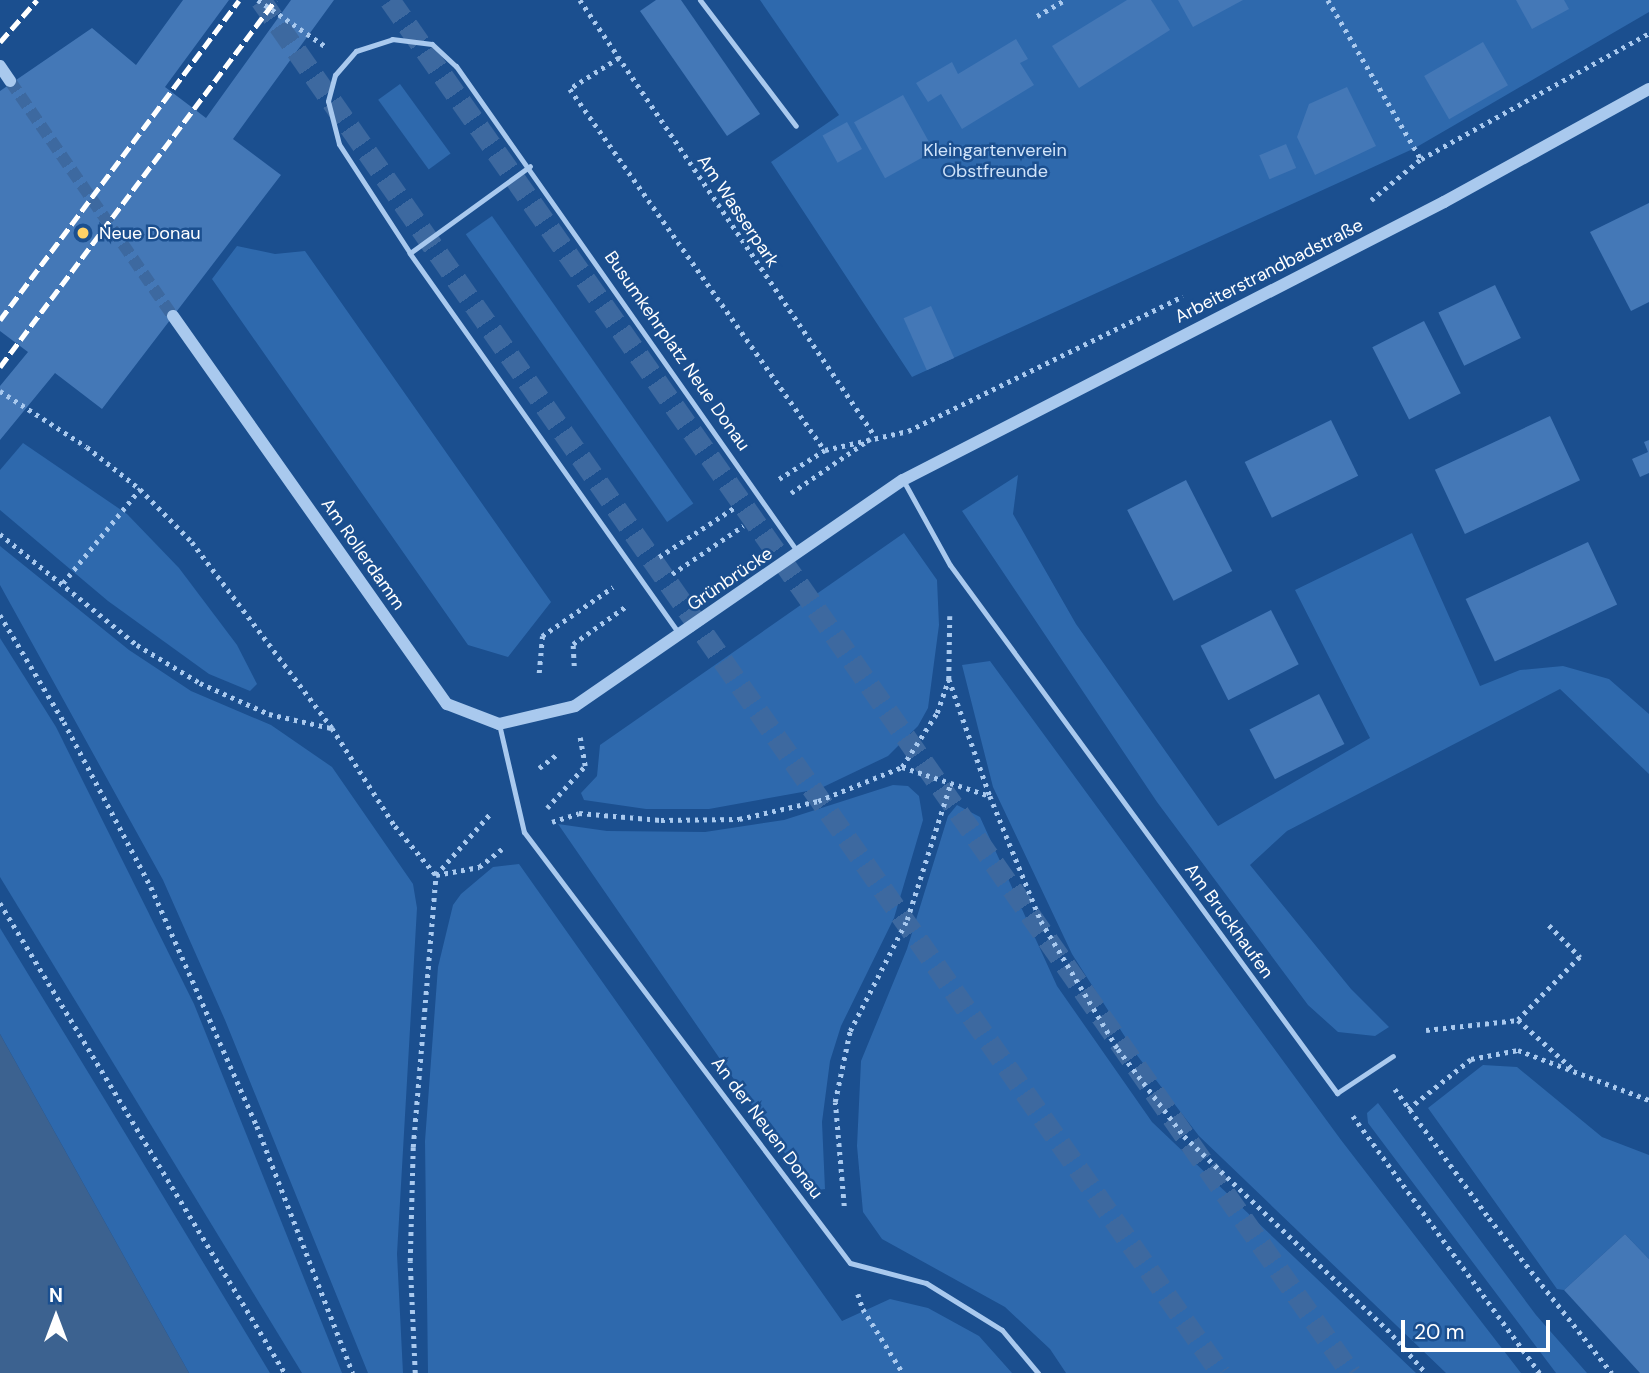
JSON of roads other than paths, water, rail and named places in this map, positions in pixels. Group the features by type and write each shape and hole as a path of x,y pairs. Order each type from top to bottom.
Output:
{"street":[{"path":"0,66 10,81"},
{"name":"Arbeiterstrandbadstraße","path":"903,480 1444,202 1649,89"},
{"name":"Am Rollerdamm","path":"173,316 447,704 499,724"},
{"name":"Grünbrücke","path":"499,724 575,706 903,480"}],"lane":[{"path":"700,0 796,126"},
{"name":"Busumkehrplatz Neue Donau","path":"410,253 339,144 328,101 335,75 356,51 392,39 432,44 456,66 530,166 799,553"},
{"path":"530,166 410,253 680,635"},
{"name":"Am Bruckhaufen","path":"903,480 950,565 1337,1093 1393,1056"},
{"name":"An der Neuen Donau","path":"499,724 524,832 850,1263 926,1283 1002,1330 1038,1373"}],"tunnel":[{"path":"261,0 1221,1373"},
{"path":"390,0 1351,1373"},
{"path":"10,81 173,316"}],"railway":[{"path":"0,42 37,0"},
{"path":"0,320 239,0"},
{"path":"0,367 276,0"}],"place":[{"name":"Neue Donau","path":"83,233"}],"park label":[{"name":"Kleingartenverein Obstfreunde","path":"995,161"}]}
